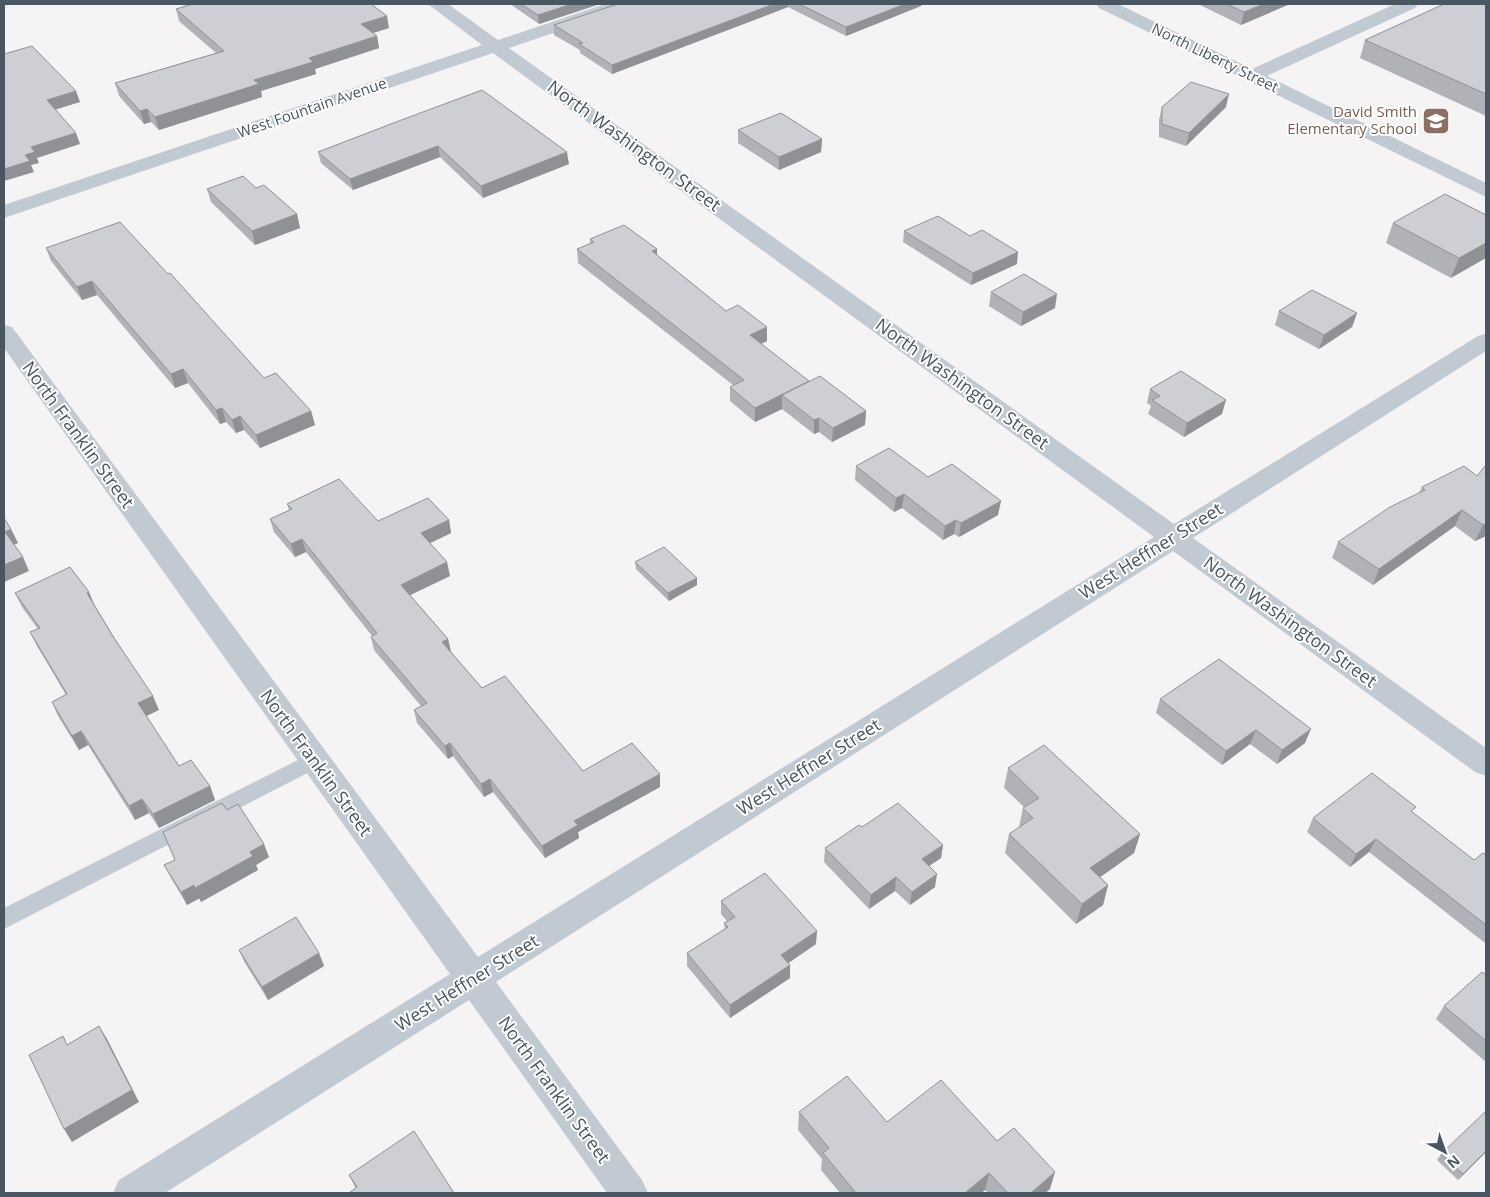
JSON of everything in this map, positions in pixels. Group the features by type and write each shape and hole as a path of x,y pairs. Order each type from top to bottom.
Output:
{"street":[{"name":"North Washington Street","path":"437,4 1486,764"},
{"name":"West Fountain Avenue","path":"4,212 620,4"},
{"name":"North Liberty Street","path":"1105,4 1486,191"},
{"path":"1252,76 1409,4"},
{"name":"North Franklin Street","path":"4,332 629,1193"},
{"name":"West Heffner Street","path":"132,1193 1486,341"}],"lane":[{"path":"4,919 314,760"}],"building":[{"path":"193,4 371,4 387,16 361,24 377,36 309,58 313,62 254,80 259,84 155,117 147,109 140,111 115,83 224,51 176,9"},
{"path":"521,4 572,4 538,15"},
{"path":"618,4 774,4 612,65 579,44 583,43 554,25"},
{"path":"799,4 905,4 846,27"},
{"path":"1226,4 1264,4 1244,12"},
{"path":"1444,4 1486,4 1486,94 1365,40"},
{"path":"32,46 76,91 47,100 76,133 31,147 35,152 25,155 30,161 4,169 4,54"},
{"path":"1191,82 1229,94 1189,133 1162,124 1162,107"},
{"path":"482,90 567,152 481,186 438,146 350,179 318,152 396,122"},
{"path":"781,113 822,139 779,157 738,130"},
{"path":"243,176 256,188 264,185 297,214 252,231 207,189"},
{"path":"1445,194 1486,215 1486,243 1459,258 1393,223"},
{"path":"938,216 970,236 982,230 1018,252 973,273 904,231"},
{"path":"120,222 168,274 170,273 264,378 276,373 311,411 256,435 240,416 232,420 222,408 216,410 183,369 171,374 92,281 77,287 46,248"},
{"path":"624,225 657,249 652,251 726,311 738,305 767,327 750,335 809,381 755,408 730,387 744,380 577,249 594,242 590,239"},
{"path":"1024,274 1057,294 1023,312 991,292"},
{"path":"1312,290 1357,313 1324,335 1279,311"},
{"path":"1181,371 1226,400 1187,423 1152,400 1160,396 1150,389"},
{"path":"820,376 866,411 833,428 819,418 814,420 782,395"},
{"path":"889,448 928,477 952,464 1001,501 961,523 956,520 945,526 904,494 896,498 856,466"},
{"path":"1486,465 1486,524 1483,525 1462,510 1379,569 1338,542 1390,507 1425,490 1422,487 1464,466 1477,476"},
{"path":"339,479 378,521 428,498 449,520 421,533 447,562 401,585 448,639 442,642 482,688 505,676 583,771 632,743 660,774 574,821 578,825 542,846 490,779 481,784 450,743 445,746 414,710 427,703 371,637 377,633 302,539 291,544 270,519 292,509 287,504"},
{"path":"4,518 11,529 5,532 23,557 4,565"},
{"path":"664,547 697,578 668,593 635,562"},
{"path":"70,567 89,592 87,593 112,635 153,696 138,703 179,766 191,760 210,786 153,814 142,799 129,806 81,731 72,736 52,702 67,694 30,632 40,628 15,593"},
{"path":"1219,659 1311,729 1282,750 1256,730 1226,751 1160,699"},
{"path":"1044,745 1140,834 1090,868 1108,885 1082,904 1009,834 1033,818 1023,808 1039,798 1008,768"},
{"path":"1372,773 1416,807 1411,811 1474,860 1483,853 1486,855 1486,925 1376,839 1356,854 1313,818"},
{"path":"222,803 227,810 238,804 264,844 250,852 253,856 195,888 194,885 181,892 164,865 175,860 163,832"},
{"path":"898,803 943,845 922,859 937,874 912,892 896,877 871,895 825,848 859,825 862,827"},
{"path":"765,873 817,931 781,955 790,965 730,1005 687,953 728,927 724,923 735,917 721,901"},
{"path":"296,917 319,953 262,987 239,950"},
{"path":"1482,972 1486,975 1486,1041 1444,1006"},
{"path":"99,1026 132,1090 64,1129 29,1055 63,1036 67,1045"},
{"path":"847,1076 887,1122 941,1080 997,1141 1014,1128 1055,1172 1031,1193 1008,1193 989,1173 965,1193 856,1193 823,1153 829,1148 799,1112"},
{"path":"1486,1111 1486,1151 1463,1174 1441,1154"},
{"path":"414,1131 454,1193 349,1193 357,1187 349,1175"}],"place":[{"name":"David Smith Elementary School","path":"1436,121"}]}
